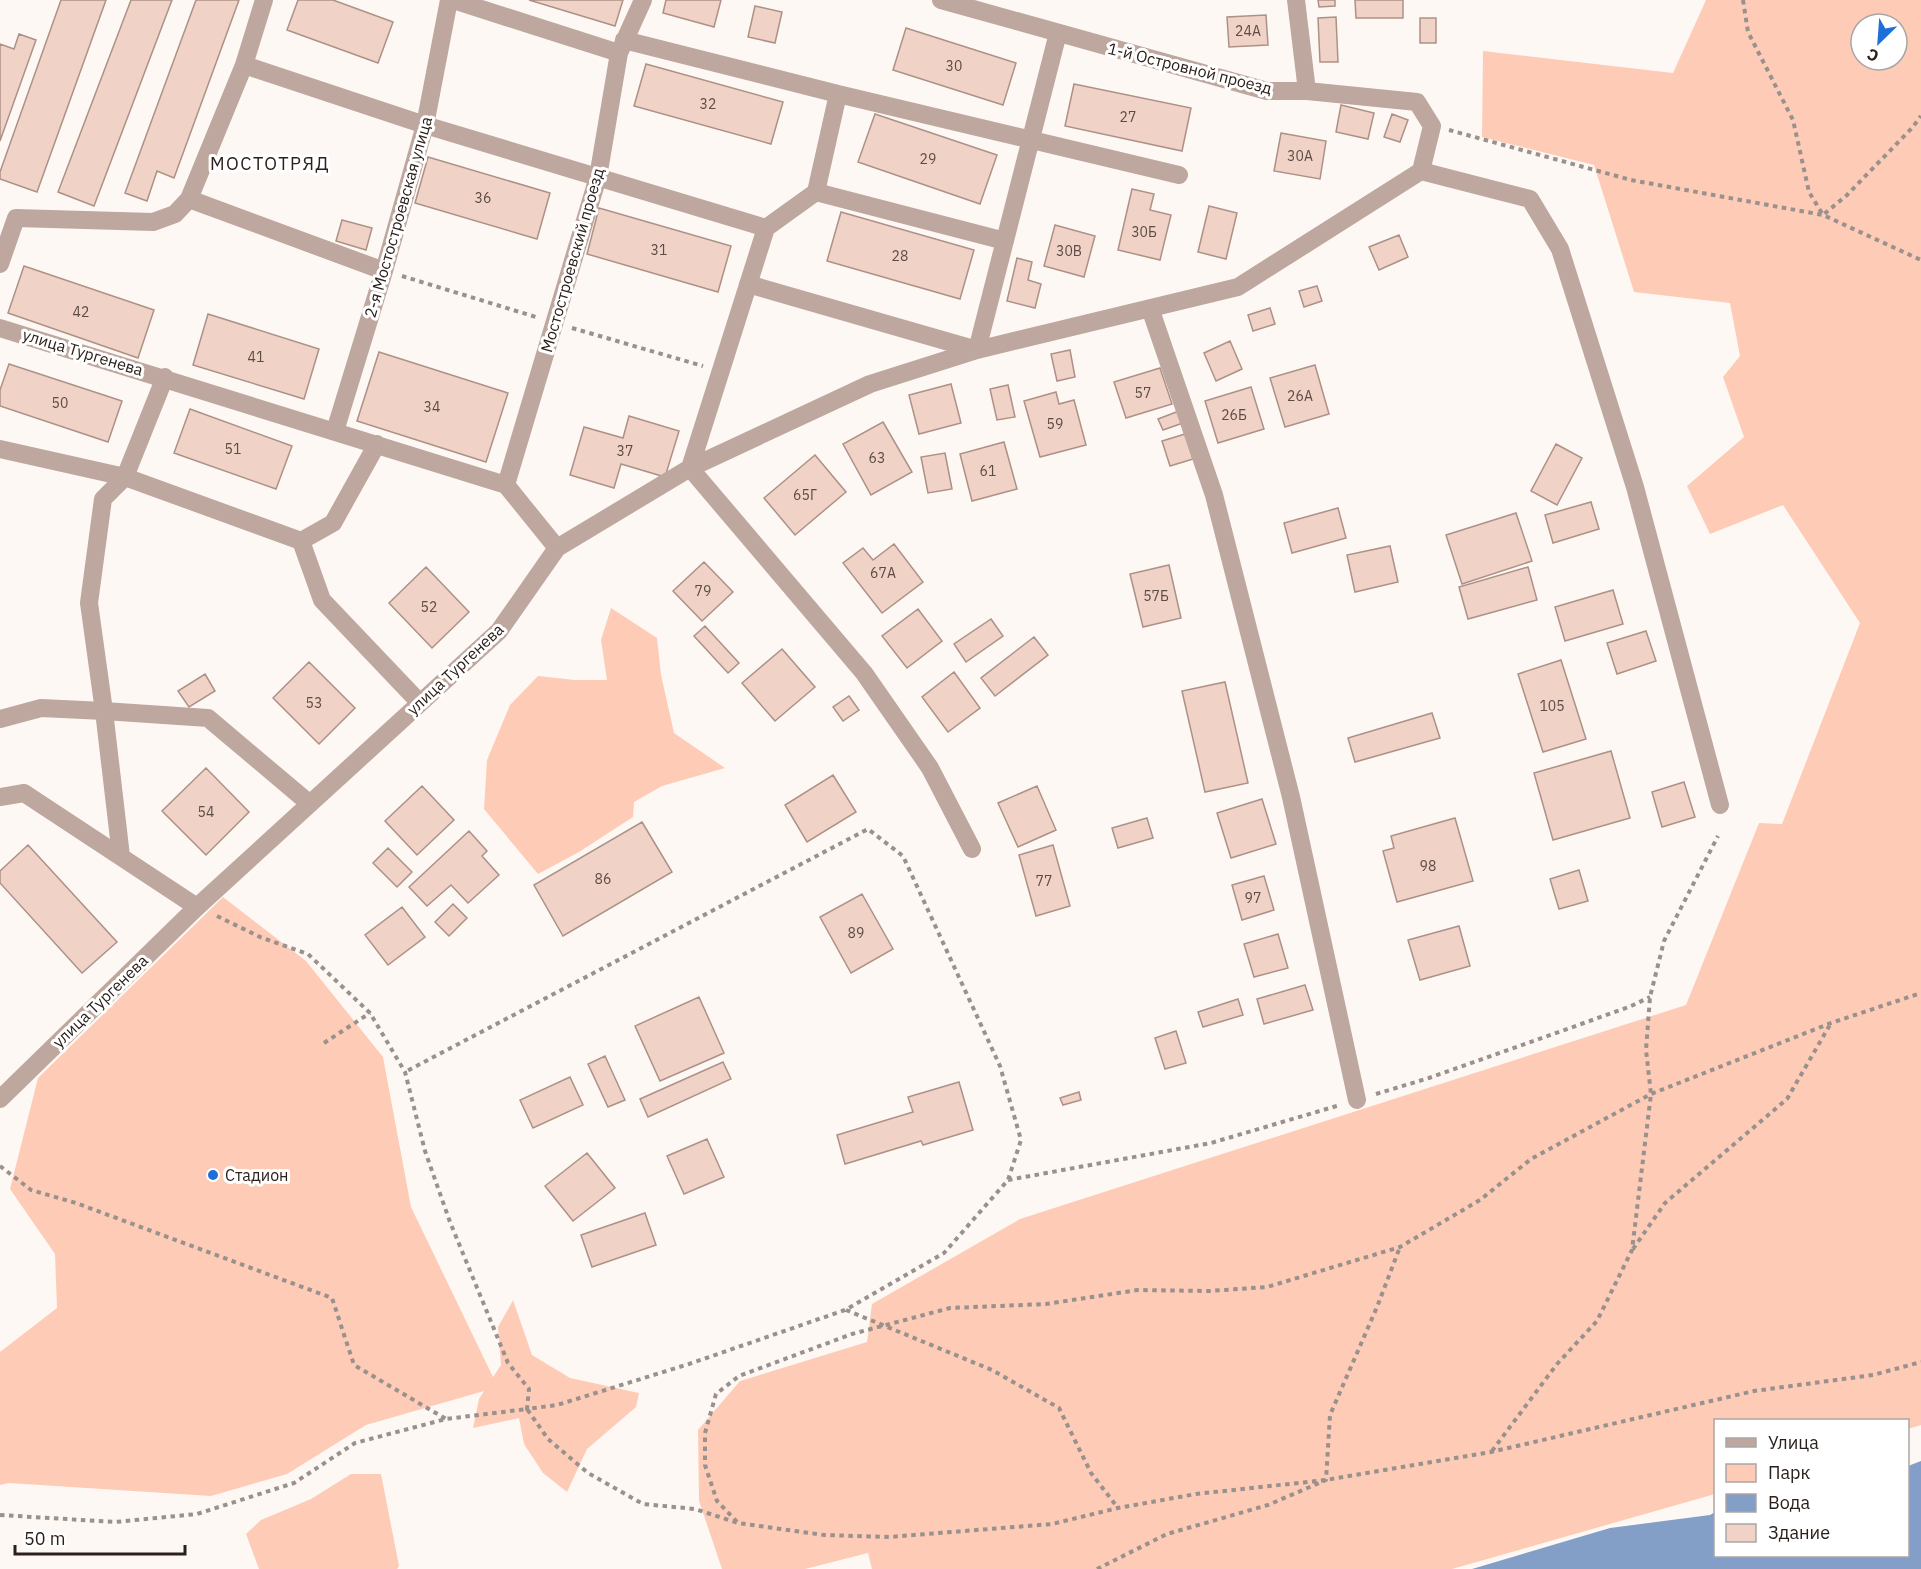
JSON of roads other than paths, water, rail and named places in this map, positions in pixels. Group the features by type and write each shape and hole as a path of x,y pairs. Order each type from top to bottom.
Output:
{"street":[{"path":"0,264 8,214 153,222 175,214 189,199 244,64 264,0"},
{"path":"451,0 621,47 838,94 1179,175"},
{"name":"2-я Мостостроевская улица","path":"335,431 384,271 425,125 451,0"},
{"name":"Мостостроевский проезд","path":"506,485 598,177 621,47 643,0"},
{"name":"1-й Островной проезд","path":"941,0 1267,91 1307,91 1417,102 1432,126 1421,171"},
{"path":"1296,0 1307,91"},
{"path":"977,350 1058,33"},
{"path":"244,64 425,125 766,228"},
{"path":"690,468 766,228 816,192 838,94"},
{"path":"506,485 557,548 690,468 870,384 977,350 1238,287 1421,171 1530,199 1560,249 1635,487 1720,805"},
{"path":"816,192 1005,241"},
{"path":"189,199 384,271"},
{"path":"748,284 977,350"},
{"path":"1150,308 1214,495 1292,797 1358,1100"},
{"name":"улица Тургенева","path":"0,328 165,377 506,485"},
{"path":"121,856 89,603 103,499 125,477 165,377"},
{"path":"0,449 125,477 301,541 333,523 377,444"},
{"path":"690,468 864,673 930,768 972,849"},
{"path":"301,541 322,600 420,703"},
{"name":"улица Тургенева","path":"0,1099 197,907 499,631 557,548"},
{"path":"0,719 41,708 208,718 310,804"},
{"path":"0,797 24,793 197,907"}],"water":[{"path":"1921,1461 1921,1569 1472,1569 1610,1528 1714,1513 1714,1557 1909,1557 1909,1466"}],"place":[{"name":"Стадион","path":"213,1175"}],"district":[{"name":"МОСТОТРЯД","path":"270,163"}]}
